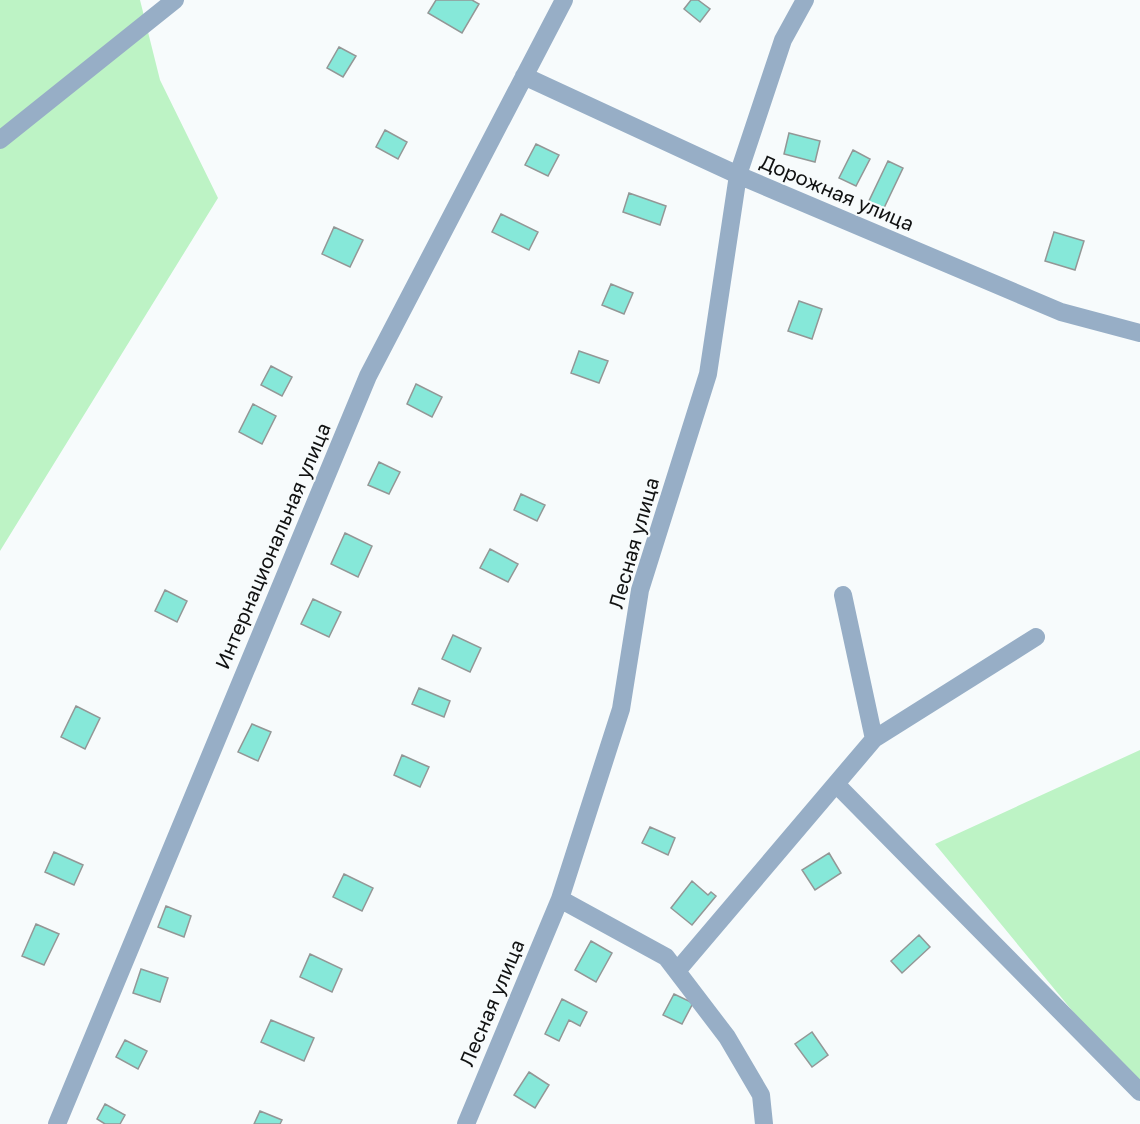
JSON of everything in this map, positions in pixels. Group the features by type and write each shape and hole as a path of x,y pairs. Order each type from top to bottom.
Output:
{"street":[{"path":"0,140 175,0"},
{"name":"Интернациональная улица","path":"57,1124 368,376 564,0"},
{"path":"789,0 793,21"},
{"name":"Лесная улица","path":"466,1124 560,899 621,710 640,590 708,374 738,175 783,39 805,0"},
{"name":"Дорожная улица","path":"524,76 738,175 1061,312 1140,333"},
{"path":"843,596 874,739"},
{"path":"677,971 874,739 1036,637"},
{"path":"836,784 1140,1092"},
{"path":"560,899 666,957 727,1037 761,1095 766,1122"}],"green space":[{"path":"0,0 140,0 160,80 218,198 0,551"},
{"path":"1140,750 1140,1093 935,844"}],"building":[{"path":"436,0 472,0 479,4 462,33 428,13"},
{"path":"691,0 698,0 710,9 700,22 684,9"},
{"path":"339,47 356,56 343,77 327,68"},
{"path":"385,130 407,142 398,159 376,147"},
{"path":"789,133 820,141 815,162 784,154"},
{"path":"536,144 559,155 548,176 525,165"},
{"path":"853,150 870,159 856,186 839,178"},
{"path":"888,161 903,168 883,210 868,203"},
{"path":"629,193 666,206 660,225 623,212"},
{"path":"501,214 538,232 529,250 492,232"},
{"path":"334,227 363,240 350,267 322,254"},
{"path":"1054,232 1084,241 1075,270 1045,261"},
{"path":"611,284 633,293 624,314 602,305"},
{"path":"799,301 822,309 812,339 788,331"},
{"path":"579,351 608,361 599,383 571,373"},
{"path":"271,366 292,377 282,396 261,385"},
{"path":"416,384 442,397 432,417 407,404"},
{"path":"253,404 276,416 262,444 239,432"},
{"path":"379,462 400,472 389,494 368,485"},
{"path":"521,494 545,505 537,521 514,510"},
{"path":"345,533 372,546 358,577 331,564"},
{"path":"490,549 518,564 508,582 480,568"},
{"path":"165,590 187,601 177,622 155,611"},
{"path":"313,599 341,612 329,637 301,624"},
{"path":"453,635 481,648 470,672 442,659"},
{"path":"419,688 450,701 444,717 412,704"},
{"path":"76,706 100,718 85,749 61,737"},
{"path":"252,724 271,732 258,761 238,752"},
{"path":"402,755 429,767 420,787 394,775"},
{"path":"650,827 675,838 668,855 642,843"},
{"path":"54,852 83,865 74,885 45,872"},
{"path":"829,853 841,873 815,890 802,870"},
{"path":"344,874 373,888 362,911 333,897"},
{"path":"692,881 708,895 711,892 716,896 692,925 671,908"},
{"path":"166,906 191,916 184,937 158,927"},
{"path":"36,924 59,934 44,965 22,956"},
{"path":"919,935 930,947 902,973 891,961"},
{"path":"591,941 612,953 596,982 575,970"},
{"path":"310,954 342,969 332,992 300,977"},
{"path":"141,969 168,978 160,1002 133,993"},
{"path":"674,994 693,1003 682,1024 663,1015"},
{"path":"562,999 587,1012 580,1026 569,1020 559,1041 545,1034"},
{"path":"271,1020 314,1038 304,1061 261,1042"},
{"path":"812,1032 828,1055 812,1067 795,1044"},
{"path":"125,1040 147,1051 138,1069 116,1057"},
{"path":"529,1072 549,1085 535,1108 514,1095"},
{"path":"105,1104 125,1115 120,1124 105,1124 97,1119"},
{"path":"260,1111 282,1120 280,1124 254,1124"}]}
